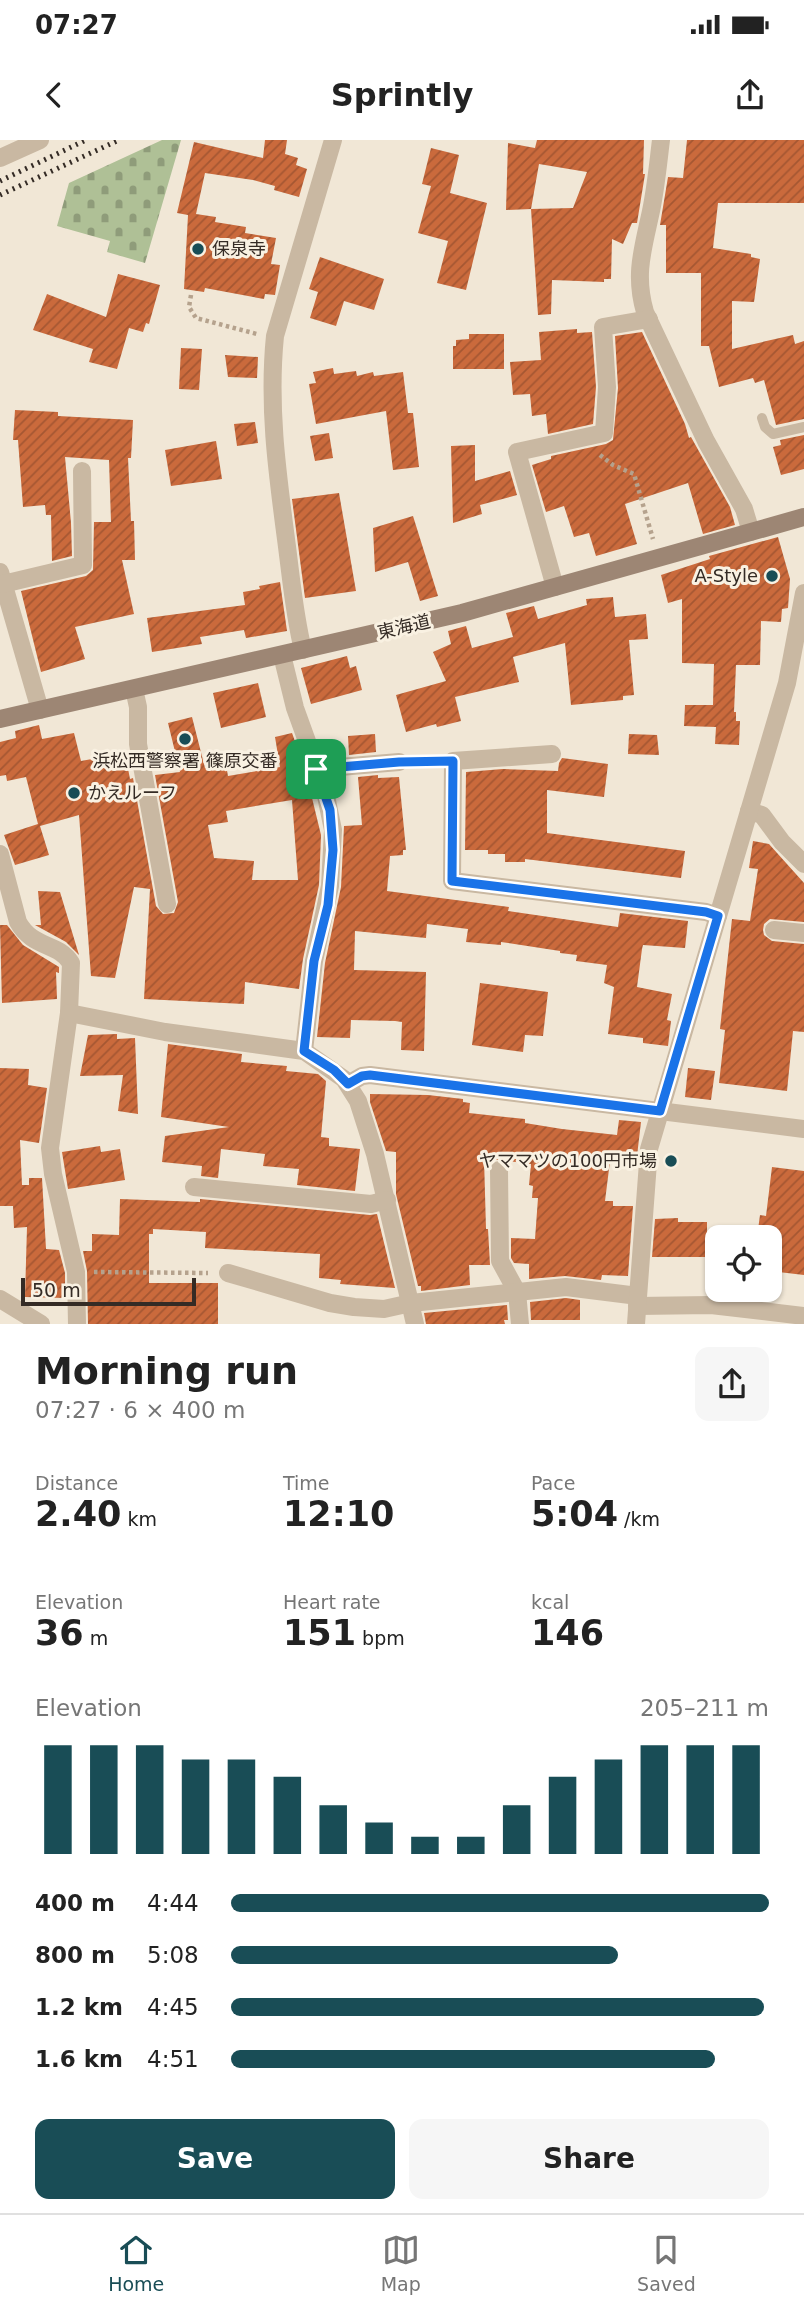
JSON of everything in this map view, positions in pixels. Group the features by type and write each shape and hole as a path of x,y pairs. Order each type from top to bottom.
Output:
{"main road":[{"name":"東海道","path":"0,719 462,613 804,517"}],"street":[{"path":"0,158 40,140"},
{"path":"303,650 272,425 272,363 275,338 333,140"},
{"path":"661,140 655,190 638,275 640,294 649,320 706,441 744,509 751,532"},
{"path":"555,587 517,452 604,433 607,387 603,327 649,320"},
{"path":"40,710 1,578 83,565 82,471"},
{"path":"636,1324 649,1149 792,665 804,593"},
{"path":"282,655 295,709 330,810 333,850 328,905 313,968 304,1051"},
{"path":"134,689 138,707 138,744 167,904"},
{"path":"552,754 453,761 452,881 706,912 718,916"},
{"path":"316,769 399,762"},
{"path":"749,811 762,815 782,842 804,864"},
{"path":"0,854 18,922 23,930 38,943 67,956 71,963 69,1013 51,1135 51,1161 76,1272 77,1324"},
{"path":"775,930 804,933"},
{"path":"69,1013 165,1032 304,1051 334,1070 348,1084 358,1101 387,1200 415,1324"},
{"path":"348,1084 362,1076 370,1075 804,1129"},
{"path":"499,1170 500,1261 517,1292 520,1324"},
{"path":"194,1187 371,1204 387,1200"},
{"path":"228,1273 342,1306 384,1309 411,1303 566,1287 638,1301 711,1305 804,1316"},
{"path":"0,1299 41,1324"}],"lane":[{"path":"762,418 765,428 773,435 804,427"},
{"path":"399,762 453,761"}],"path":[{"path":"191,295 189,307 196,318 275,338"},
{"path":"592,436 595,450 613,465 634,474 658,558"},
{"path":"76,1272 228,1273"}],"green space":[{"path":"162,140 181,140 145,263 107,252 110,241 57,226 69,183"}],"building":[{"path":"265,140 287,140 285,154 298,158 296,165 307,169 299,197 274,190 275,186 253,180 205,173 196,214 216,217 215,222 246,227 245,233 276,238 271,264 280,265 275,295 265,294 264,299 205,288 204,292 184,289 188,215 177,213 194,142 263,158"},
{"path":"537,140 644,140 645,174 637,223 632,223 623,244 612,239 611,279 604,279 604,282 552,280 551,314 538,315 531,209 506,210 508,143 535,148","holes":["539,164 587,172 573,208 531,209"]},
{"path":"687,140 804,140 804,203 718,203 713,248 751,254 751,257 760,259 754,302 732,301 732,349 793,335 795,344 804,341 804,419 776,425 764,380 755,383 753,378 719,387 709,346 701,346 701,273 666,273 666,225 660,225 668,177 683,178"},
{"path":"431,148 459,155 450,193 487,203 466,290 437,283 448,241 418,233 431,186 422,184"},
{"path":"320,257 384,279 374,310 344,301 336,326 310,318 318,292 309,289"},
{"path":"118,274 160,285 149,324 146,323 143,332 129,328 117,369 89,362 93,349 33,330 47,294 106,317"},
{"path":"577,329 577,333 592,332 596,387 593,424 548,434 546,414 532,416 530,394 513,395 510,362 541,360 539,332"},
{"path":"642,332 689,438 691,437 730,507 735,525 703,534 688,483 625,504 637,544 596,556 589,533 574,537 564,506 546,512 532,465 551,459 551,456 606,444 613,440 618,388 615,336"},
{"path":"469,334 504,334 504,369 453,369 453,346 456,346 456,340 469,339"},
{"path":"181,348 202,349 199,390 179,389"},
{"path":"225,355 258,357 257,378 228,377"},
{"path":"333,368 334,374 356,371 357,376 373,372 374,376 403,372 408,413 413,413 419,467 393,470 386,411 316,424 309,384 316,383 313,372"},
{"path":"15,410 58,412 58,416 133,420 131,458 128,458 135,560 122,560 134,614 75,627 85,659 41,672 21,591 86,576 93,570 94,522 111,522 109,460 65,457 72,556 52,561 51,515 46,515 45,505 23,507 18,440 13,440"},
{"path":"255,422 258,443 237,446 234,424"},
{"path":"329,433 333,458 315,461 310,436"},
{"path":"804,435 804,469 781,475 773,447 781,445 780,440"},
{"path":"216,441 222,479 171,486 165,450"},
{"path":"475,445 475,481 510,471 517,495 480,505 482,514 453,523 451,446"},
{"path":"339,493 356,591 305,598 292,499"},
{"path":"413,516 438,596 420,601 408,562 375,572 373,528"},
{"path":"778,537 790,579 788,608 782,609 781,622 761,621 760,665 736,665 734,712 736,721 740,721 739,745 715,744 716,727 684,726 685,705 713,705 714,664 682,663 682,599 668,603 661,575 710,559 709,556"},
{"path":"280,582 287,631 246,638 244,630 200,637 202,644 152,652 147,618 245,605 243,592"},
{"path":"613,597 615,617 646,614 648,639 629,640 634,695 623,696 623,700 571,705 565,643 513,657 519,682 455,697 461,721 406,732 396,695 446,681 433,652 451,644 448,631 466,626 472,648 513,637 506,613 534,606 538,619 587,605 586,599"},
{"path":"347,656 350,668 356,666 362,690 311,704 301,668"},
{"path":"258,683 266,717 221,728 213,693"},
{"path":"192,717 205,768 226,765 228,776 280,767 275,737 292,733 305,769 321,835 319,885 299,989 245,982 244,1004 144,999 150,889 134,887 115,978 91,976 79,815 40,826 49,855 15,865 4,835 38,824 26,777 7,781 6,775 0,776 0,742 16,738 15,731 39,725 42,739 74,733 81,761 125,753 130,779 133,778 156,906 163,914 174,913 178,902 155,775 180,772 168,723","holes":["292,800 298,880 252,880 254,861 214,858 208,825 228,822 226,811"]},
{"path":"375,734 376,752 349,755 348,736"},
{"path":"629,734 657,735 659,755 628,754"},
{"path":"562,758 608,764 604,797 547,790 547,833 685,851 681,878 525,859 525,862 505,862 505,854 488,854 488,850 465,850 466,772 503,769 558,771"},
{"path":"378,775 378,778 399,777 406,850 403,850 403,855 390,856 387,891 509,907 508,911 618,927 620,913 688,921 685,948 643,945 642,949 637,987 672,994 667,1020 671,1021 668,1046 643,1043 643,1038 608,1034 614,987 604,983 607,965 576,961 577,955 560,951 501,942 501,945 466,942 468,929 427,924 426,938 355,931 354,970 426,972 424,1051 401,1050 402,1022 395,1021 351,1020 350,1038 317,1037 325,963 341,887 344,826 362,825 358,777"},
{"path":"753,841 769,844 804,883 804,922 770,919 764,924 763,930 764,935 772,941 804,944 804,1032 793,1031 787,1091 719,1083 725,1030 720,1029 732,919 750,921 758,869 749,868"},
{"path":"38,891 60,892 79,955 66,942 35,925 41,925"},
{"path":"0,925 7,925 23,945 59,967 59,973 56,972 57,999 2,1003"},
{"path":"480,983 548,992 543,1036 525,1035 523,1052 472,1045"},
{"path":"117,1034 117,1039 135,1038 138,1114 118,1111 123,1075 80,1076 88,1035"},
{"path":"168,1044 242,1054 241,1062 287,1066 286,1071 318,1074 326,1081 321,1137 329,1138 329,1146 360,1149 355,1191 297,1185 299,1169 263,1166 265,1154 221,1149 218,1178 201,1176 202,1166 162,1162 165,1136 229,1127 161,1117"},
{"path":"0,1068 29,1069 28,1085 47,1088 39,1143 20,1140 22,1185 29,1185 29,1178 42,1178 46,1249 59,1250 65,1273 65,1298 25,1297 27,1227 14,1228 13,1206 0,1206"},
{"path":"688,1068 715,1071 711,1100 685,1097"},
{"path":"370,1094 428,1095 463,1099 463,1102 470,1103 469,1113 525,1119 525,1123 617,1135 619,1120 641,1122 637,1156 611,1153 605,1201 613,1201 613,1206 633,1206 628,1276 602,1275 601,1280 565,1276 529,1279 529,1264 514,1263 511,1258 511,1238 535,1239 538,1198 532,1198 533,1186 529,1185 531,1164 484,1158 490,1265 469,1265 470,1285 421,1291 396,1194 396,1152 386,1151 370,1102"},
{"path":"100,1146 101,1152 120,1149 125,1180 68,1189 62,1152"},
{"path":"772,1167 804,1171 804,1275 782,1272 782,1225 759,1225 760,1215 766,1216"},
{"path":"120,1199 200,1202 200,1199 377,1214 395,1288 340,1284 341,1280 319,1278 320,1254 205,1248 206,1232 153,1229 153,1234 149,1234 149,1283 218,1283 218,1324 88,1324 87,1271 83,1251 92,1251 92,1234 119,1235"},
{"path":"678,1218 678,1222 707,1222 705,1257 652,1257 655,1219"},
{"path":"566,1298 580,1300 580,1320 531,1320 530,1302"},
{"path":"507,1305 508,1320 504,1320 505,1324 426,1324 424,1313"}],"railway":[{"path":"0,181 86,140"},
{"path":"0,195 119,140"}],"place":[{"name":"保泉寺","path":"198,249"},
{"name":"A-Style","path":"772,576"},
{"name":"浜松西警察署 篠原交番","path":"185,739"},
{"name":"かえルーフ","path":"74,793"},
{"name":"ヤママツの100円市場","path":"671,1161"}],"route":[{"path":"453,761 452,881 706,912 718,916 660,1111 370,1075 362,1076 348,1084 334,1070 304,1051 314,961 328,905 333,850 330,810 316,769 399,762 453,761"}]}
